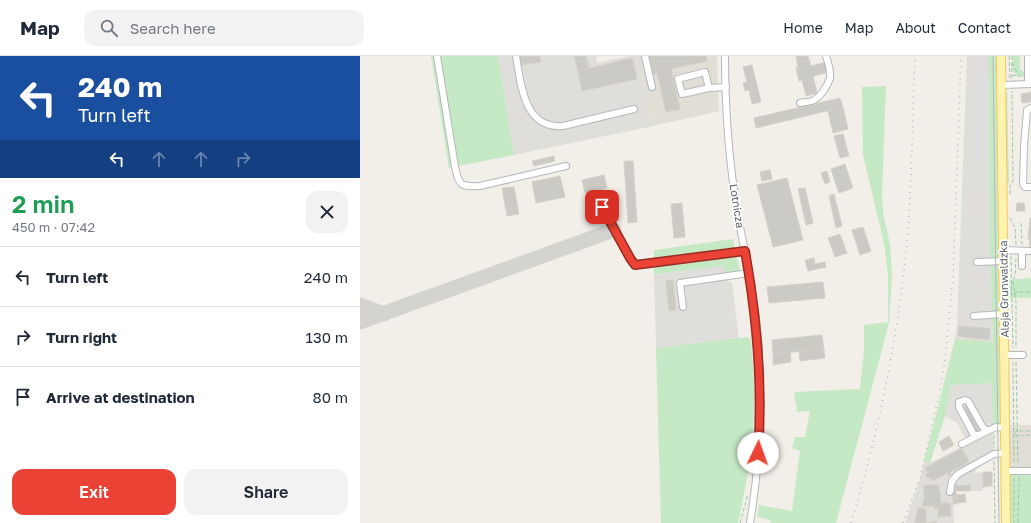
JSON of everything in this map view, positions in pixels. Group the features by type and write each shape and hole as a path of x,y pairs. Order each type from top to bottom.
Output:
{"main road":[{"name":"Aleja Grunwaldzka","path":"1000,56 1001,85 1015,250 1004,261 1004,314 1009,355 1005,428 1006,453 1013,471 1006,523"}],"street":[{"path":"437,56 455,167 458,180 461,184 480,186 566,166"},
{"path":"516,56 526,102 538,120 546,125 555,127 563,126 634,108"},
{"path":"645,56 652,87"},
{"name":"Lotnicza","path":"725,56 732,179 749,273 756,324 761,397 757,475 750,523"},
{"path":"800,102 812,101 828,84 830,71 826,56"},
{"path":"1001,85 1029,82 1028,56"},
{"path":"709,88 705,72 678,79 682,94 709,88 726,87"},
{"path":"1031,108 1027,110 1023,184 1025,187 1031,187"},
{"path":"602,207 635,265 745,251"},
{"path":"1022,266 1015,250 1031,251"},
{"path":"977,262 1004,261"},
{"path":"683,307 680,284 749,273"},
{"path":"974,316 1004,314"},
{"path":"1009,355 1023,355"},
{"path":"979,435 976,436 973,433 959,407 958,403 962,400 968,401 982,426 990,432"},
{"path":"962,444 979,435 990,432 996,427 1005,428"},
{"path":"950,492 952,481 958,474 994,454 1006,453"},
{"path":"1013,471 1031,470"}],"path":[{"path":"1010,56 1020,76"},
{"path":"1010,56 1013,181 1010,186 1010,195"},
{"path":"1011,85 1012,61"},
{"path":"1012,74 1020,76 1029,82"},
{"path":"1010,214 1010,219 1015,228 1015,276 1013,282 1016,301 1016,348"},
{"path":"1014,523 1014,434 1009,355 1015,250 1021,222"},
{"path":"1014,290 1017,292 1031,292"},
{"path":"1016,362 1018,436 1013,471 1018,523"},
{"path":"1014,434 1018,431 1031,430"},
{"path":"990,432 994,454 995,523"},
{"path":"1014,434 1018,436 1031,435"},
{"path":"740,523 749,491"}],"shaded area":[{"path":"498,56 596,56 597,63 629,56 636,56 653,126 514,155"},
{"path":"636,56 717,56 719,111 653,126"},
{"path":"967,56 989,56 990,255 993,343 955,339 957,324"},
{"path":"724,266 726,279 732,283 739,338 656,348 654,274"},
{"path":"992,383 994,454 975,465 976,473 983,472 983,491 956,491 957,504 953,504 954,523 905,523 920,479 924,462 930,463 968,444 957,423 945,416 951,385"},
{"path":"1009,425 1031,425 1031,471 1010,471"}],"green space":[{"path":"431,56 498,56 514,155 449,168"},
{"path":"989,56 996,56 1000,427 993,428 992,383 951,385 945,416 930,463 924,462 955,339 993,342 990,255"},
{"path":"1013,56 1020,56 1020,69 1025,73 1025,77 1014,73"},
{"path":"886,86 882,194 883,212 890,245 892,276 889,323 836,523 770,523 771,520 757,517 759,505 792,511 800,451 792,448 795,437 805,437 810,411 797,412 794,392 860,389 864,350 864,325 888,322 888,275 884,243 863,155 862,87"},
{"path":"1007,90 1009,181 1006,186 1005,97"},
{"path":"733,239 740,272 725,274 724,266 654,274 654,250"},
{"path":"1031,278 1031,298 1008,298 1007,280"},
{"path":"748,337 751,341 752,350 754,414 752,442 744,496 738,523 661,523 656,348"},
{"path":"1010,471 1031,471 1031,523 1010,523"}],"building":[{"path":"519,56 540,56 541,62 521,65"},
{"path":"574,56 586,56 589,68 578,71"},
{"path":"649,56 706,56 707,61 671,69 680,109 666,112 657,73 653,74"},
{"path":"796,56 808,56 811,66 827,62 829,72 813,76 817,93 806,96 802,80 799,81 796,68 798,67"},
{"path":"632,58 637,79 582,91 578,71"},
{"path":"752,65 761,102 752,104 749,90 745,91 743,83 747,82 743,67"},
{"path":"1031,92 1031,102 1022,103 1021,94"},
{"path":"840,98 843,107 756,128 754,118"},
{"path":"843,107 848,129 833,133 828,111"},
{"path":"843,134 849,156 840,158 834,136"},
{"path":"554,156 555,161 534,166 532,161"},
{"path":"624,161 633,161 637,222 628,223"},
{"path":"845,164 853,188 839,193 831,169"},
{"path":"770,170 772,179 762,181 760,172"},
{"path":"827,171 830,182 825,184 821,173"},
{"path":"604,175 607,188 585,193 582,180"},
{"path":"560,176 565,197 536,203 532,182"},
{"path":"787,178 803,240 773,247 757,185"},
{"path":"514,187 519,214 507,216 502,188"},
{"path":"805,188 813,223 806,225 798,189"},
{"path":"834,194 842,226 836,228 829,196"},
{"path":"682,203 685,237 674,238 671,204"},
{"path":"1017,203 1024,203 1025,211 1016,211"},
{"path":"1030,218 1031,247 1029,244 1030,239 1028,239"},
{"path":"863,227 871,251 860,255 852,230"},
{"path":"840,234 847,253 835,257 828,238"},
{"path":"814,258 815,264 825,262 826,267 808,271 805,260"},
{"path":"673,280 676,310 669,311 666,281"},
{"path":"823,282 825,298 769,303 767,287"},
{"path":"959,326 990,329 989,340 958,336"},
{"path":"822,335 824,349 773,354 772,340"},
{"path":"824,349 825,358 800,361 799,351"},
{"path":"790,352 791,362 773,365 773,354"},
{"path":"967,406 980,430 975,433 962,408"},
{"path":"949,436 954,445 943,451 939,442"},
{"path":"962,448 969,462 950,472 951,474 948,476 947,473 932,481 930,477 928,479 926,475 928,473 925,468"},
{"path":"983,472 992,472 992,486 983,487"},
{"path":"924,485 939,485 941,506 934,509 934,506 922,506 924,498"},
{"path":"970,485 970,491 953,491 952,486"},
{"path":"953,491 956,491 957,504 953,504"},
{"path":"965,494 966,502 957,503 956,495"},
{"path":"941,503 950,503 951,516 938,517 938,506 941,506"},
{"path":"918,508 926,509 926,523 915,523"},
{"path":"936,521 937,523 926,523"}],"taxiway":[{"path":"360,322 614,230"},
{"path":"360,305 384,314"}],"tram line":[{"path":"993,56 999,523"}],"railway":[{"path":"851,523 877,427 901,295 909,211 915,56"},
{"path":"903,523 920,478 940,390 945,360 953,277 961,56"}],"route":[{"path":"602,207 635,265 745,251 754,303 760,371 761,397 758,453"}]}
